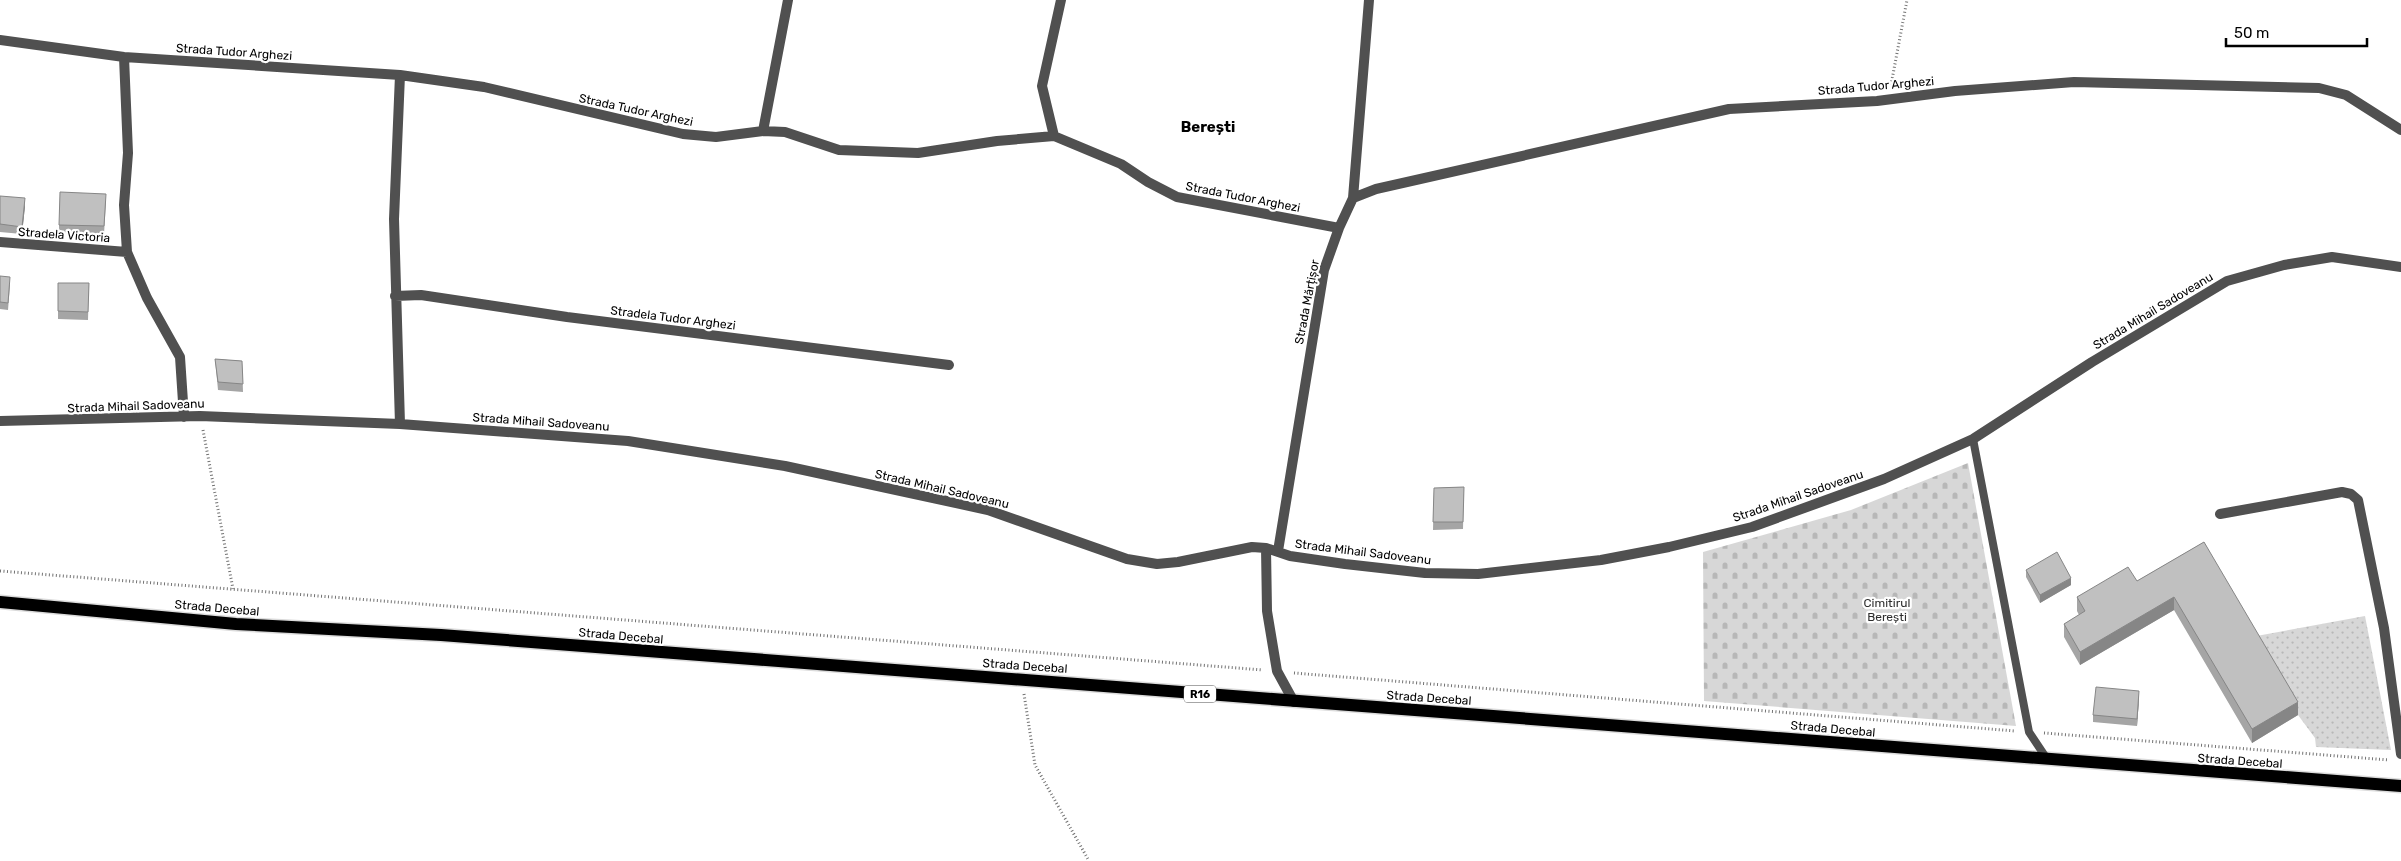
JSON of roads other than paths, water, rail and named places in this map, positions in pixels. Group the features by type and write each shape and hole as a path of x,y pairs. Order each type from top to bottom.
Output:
{"main road":[{"name":"Strada Decebal","path":"0,602 236,624 441,635 2048,761 2401,786"}],"street":[{"path":"763,131 788,0"},
{"path":"1054,136 1042,86 1060,0"},
{"name":"Strada Mărțișor","path":"1278,551 1324,270 1339,228 1353,198 1369,0"},
{"name":"Strada Tudor Arghezi","path":"0,40 124,57 400,75 484,87 683,134 716,137 763,131 785,132 839,150 918,153 997,141 1054,136 1121,164 1148,182 1176,197 1339,228"},
{"path":"124,57 128,153 124,205 127,252 147,298 180,357 184,417"},
{"path":"400,75 394,219 400,424"},
{"name":"Strada Tudor Arghezi","path":"1353,198 1376,189 1729,109 1889,99 1955,91 2074,82 2319,88 2346,95 2401,130"},
{"name":"Stradela Victoria","path":"0,242 127,252"},
{"name":"Strada Mihail Sadoveanu","path":"0,421 200,416 400,424 628,441 785,466 988,510 1127,559 1157,564 1178,562 1233,549 1266,548 1290,556 1425,574 1478,574 1601,560 1669,547 1752,527 1884,479 1973,439 2092,362 2227,281 2275,267 2332,257 2401,267"},
{"name":"Stradela Tudor Arghezi","path":"395,296 421,295 568,317 949,365"},
{"path":"2220,514 2342,492 2352,494 2358,500 2384,628 2401,754"},
{"path":"1266,548 1267,611 1278,671 1294,702"}],"lane":[{"path":"1973,439 2029,732 2048,761"}],"district":[{"name":"Berești","path":"1208,127"}],"park label":[{"name":"Cimitirul Berești","path":"1887,610"}]}
